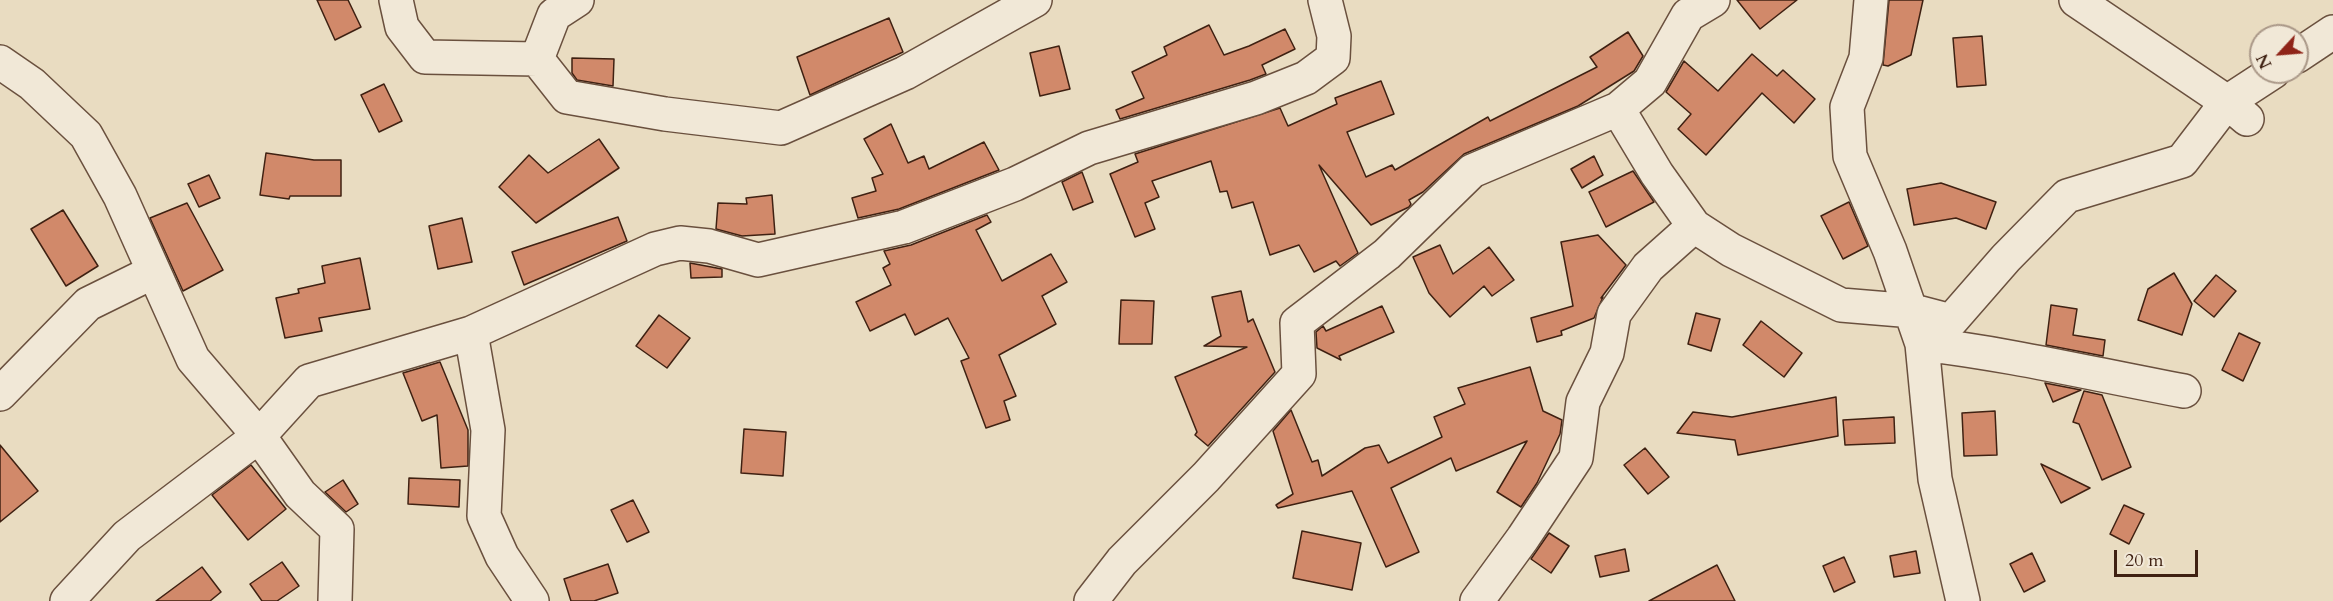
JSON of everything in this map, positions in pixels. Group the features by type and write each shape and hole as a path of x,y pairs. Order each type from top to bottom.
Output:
{"street":[{"path":"396,0 402,27 425,57 537,59"},
{"path":"537,59 554,15 577,0"},
{"path":"537,59 567,97 665,114 781,128 905,73 1035,0"},
{"path":"67,601 127,537 259,436 309,381 471,333 655,249 680,243 709,246 758,260 894,230 1015,184 1089,148 1256,98 1306,78 1333,58 1334,36 1325,0"},
{"path":"1091,601 1122,561 1206,477 1299,374 1297,323 1387,254 1472,171 1618,109 1650,82 1688,15 1713,0"},
{"path":"1871,0 1866,58 1846,107 1850,156 1912,311 1922,344 1935,479 1963,601"},
{"path":"2076,0 2237,111"},
{"path":"2309,48 2333,32"},
{"path":"0,62 32,84 86,135 120,196 193,359 259,436 300,494 337,529 335,601"},
{"path":"1618,109 1657,174 1694,226 1770,272 1841,305 1912,311 1951,321 2006,258 2067,196 2182,160 2237,111 2262,84"},
{"path":"1477,601 1523,538 1576,458 1582,402 1607,353 1614,314 1648,267 1694,226"},
{"path":"0,394 88,304 153,272"},
{"path":"471,333 488,430 484,516 502,556 532,601"},
{"path":"1922,344 1985,351 2184,391"}],"building":[{"path":"317,0 348,0 361,27 335,40"},
{"path":"1737,0 1797,0 1760,29"},
{"path":"1889,0 1923,0 1911,55 1888,66 1883,65"},
{"path":"889,18 903,52 810,95 797,57"},
{"path":"1209,25 1224,55 1285,29 1295,49 1262,65 1266,74 1120,119 1116,110 1144,98 1132,72 1167,55 1164,47"},
{"path":"1628,32 1643,56 1634,71 1578,106 1464,154 1423,192 1409,200 1411,204 1409,207 1371,225 1319,165 1358,253 1340,266 1336,261 1314,272 1299,245 1270,255 1253,202 1232,208 1227,191 1220,192 1211,161 1152,181 1159,197 1145,203 1155,229 1135,237 1110,174 1138,162 1135,154 1280,108 1288,126 1337,104 1335,98 1381,81 1394,114 1347,132 1366,177 1392,165 1395,170 1488,117 1490,121 1597,67 1590,57"},
{"path":"1982,36 1986,85 1957,87 1953,38"},
{"path":"1059,46 1070,89 1040,96 1030,53"},
{"path":"1752,54 1777,76 1783,70 1815,99 1794,123 1762,93 1706,155 1678,129 1691,114 1666,92 1684,61 1718,91"},
{"path":"572,58 614,59 613,86 577,80 572,73"},
{"path":"384,84 402,121 379,132 361,95"},
{"path":"891,124 908,163 924,156 929,169 984,142 999,170 899,209 858,218 852,198 876,191 872,178 883,174 864,139"},
{"path":"599,139 619,168 536,223 499,187 529,155 548,173"},
{"path":"266,153 314,160 341,160 341,196 290,196 289,199 260,195"},
{"path":"1594,156 1603,175 1582,188 1571,169"},
{"path":"1633,171 1654,202 1606,227 1589,192"},
{"path":"1082,172 1093,202 1073,210 1062,182"},
{"path":"209,175 220,198 199,207 188,184"},
{"path":"1941,183 1996,202 1986,229 1956,218 1914,225 1907,189"},
{"path":"772,195 775,234 742,236 716,229 718,203 747,204 746,198"},
{"path":"1849,202 1868,246 1843,259 1821,216"},
{"path":"187,203 223,270 183,291 150,218"},
{"path":"63,210 98,266 66,286 31,229"},
{"path":"987,215 991,222 976,230 1002,281 1051,254 1067,282 1042,296 1056,324 999,355 1016,396 1004,401 1010,420 986,428 961,361 969,358 948,318 915,335 905,314 870,331 856,302 891,285 883,268 890,264 884,251 911,245"},
{"path":"618,217 627,241 524,285 512,252"},
{"path":"462,218 472,262 438,269 429,226"},
{"path":"1598,235 1626,265 1601,298 1603,297 1594,318 1561,331 1562,335 1537,342 1531,318 1573,306 1561,242"},
{"path":"1440,245 1453,274 1489,247 1514,280 1492,296 1484,286 1450,317 1429,293 1413,257"},
{"path":"360,258 370,309 319,318 322,331 285,338 276,298 299,293 298,289 325,283 322,266"},
{"path":"690,263 722,269 722,277 691,278"},
{"path":"2174,273 2192,304 2182,335 2138,320 2148,289"},
{"path":"2216,275 2236,291 2214,317 2194,301"},
{"path":"1241,291 1248,322 1253,319 1275,372 1208,446 1195,435 1197,432 1175,377 1247,347 1204,346 1221,336 1212,297"},
{"path":"1121,300 1154,301 1152,344 1119,344"},
{"path":"2051,305 2077,309 2073,335 2105,340 2103,356 2046,345"},
{"path":"1382,306 1394,332 1339,356 1341,360 1317,348 1316,332 1323,326 1326,331"},
{"path":"1696,313 1720,319 1711,351 1688,344"},
{"path":"659,315 690,338 667,368 636,346"},
{"path":"1761,321 1802,353 1784,377 1743,345"},
{"path":"2239,333 2260,343 2243,381 2222,370"},
{"path":"440,362 468,430 468,466 441,468 437,415 422,421 403,373"},
{"path":"1530,367 1543,411 1562,420 1560,434 1537,483 1521,507 1497,492 1527,441 1456,471 1451,458 1391,488 1419,552 1386,567 1352,491 1278,508 1276,505 1293,494 1273,431 1291,410 1312,462 1318,460 1322,476 1365,448 1379,445 1388,463 1442,437 1434,417 1465,404 1458,388"},
{"path":"2045,383 2050,384 2081,390 2053,402"},
{"path":"2084,391 2102,395 2131,467 2102,480 2079,424 2073,422"},
{"path":"1836,397 1838,436 1738,455 1735,440 1677,433 1693,412 1732,417"},
{"path":"1995,411 1997,455 1964,456 1962,413"},
{"path":"1894,417 1895,443 1845,445 1843,420"},
{"path":"744,429 786,432 783,476 741,473"},
{"path":"0,445 38,491 0,522"},
{"path":"1645,448 1669,477 1648,494 1624,465"},
{"path":"2041,464 2090,488 2061,503"},
{"path":"251,465 286,509 248,540 212,495"},
{"path":"409,478 460,480 459,507 408,504"},
{"path":"343,480 358,504 346,512 325,492"},
{"path":"633,500 649,532 627,542 611,510"},
{"path":"2124,505 2144,514 2129,544 2110,534"},
{"path":"1302,531 1361,543 1352,590 1293,578"},
{"path":"1549,533 1569,546 1551,573 1531,559"},
{"path":"1625,549 1629,571 1600,577 1595,556"},
{"path":"1916,551 1920,573 1894,577 1890,556"},
{"path":"2032,553 2045,581 2024,592 2010,564"},
{"path":"1844,557 1855,582 1834,592 1823,566"},
{"path":"282,562 299,586 277,601 262,601 250,584"},
{"path":"608,564 618,593 594,601 571,601 564,579"},
{"path":"1717,565 1735,601 1649,601"},
{"path":"202,567 221,592 210,601 156,601"}]}
